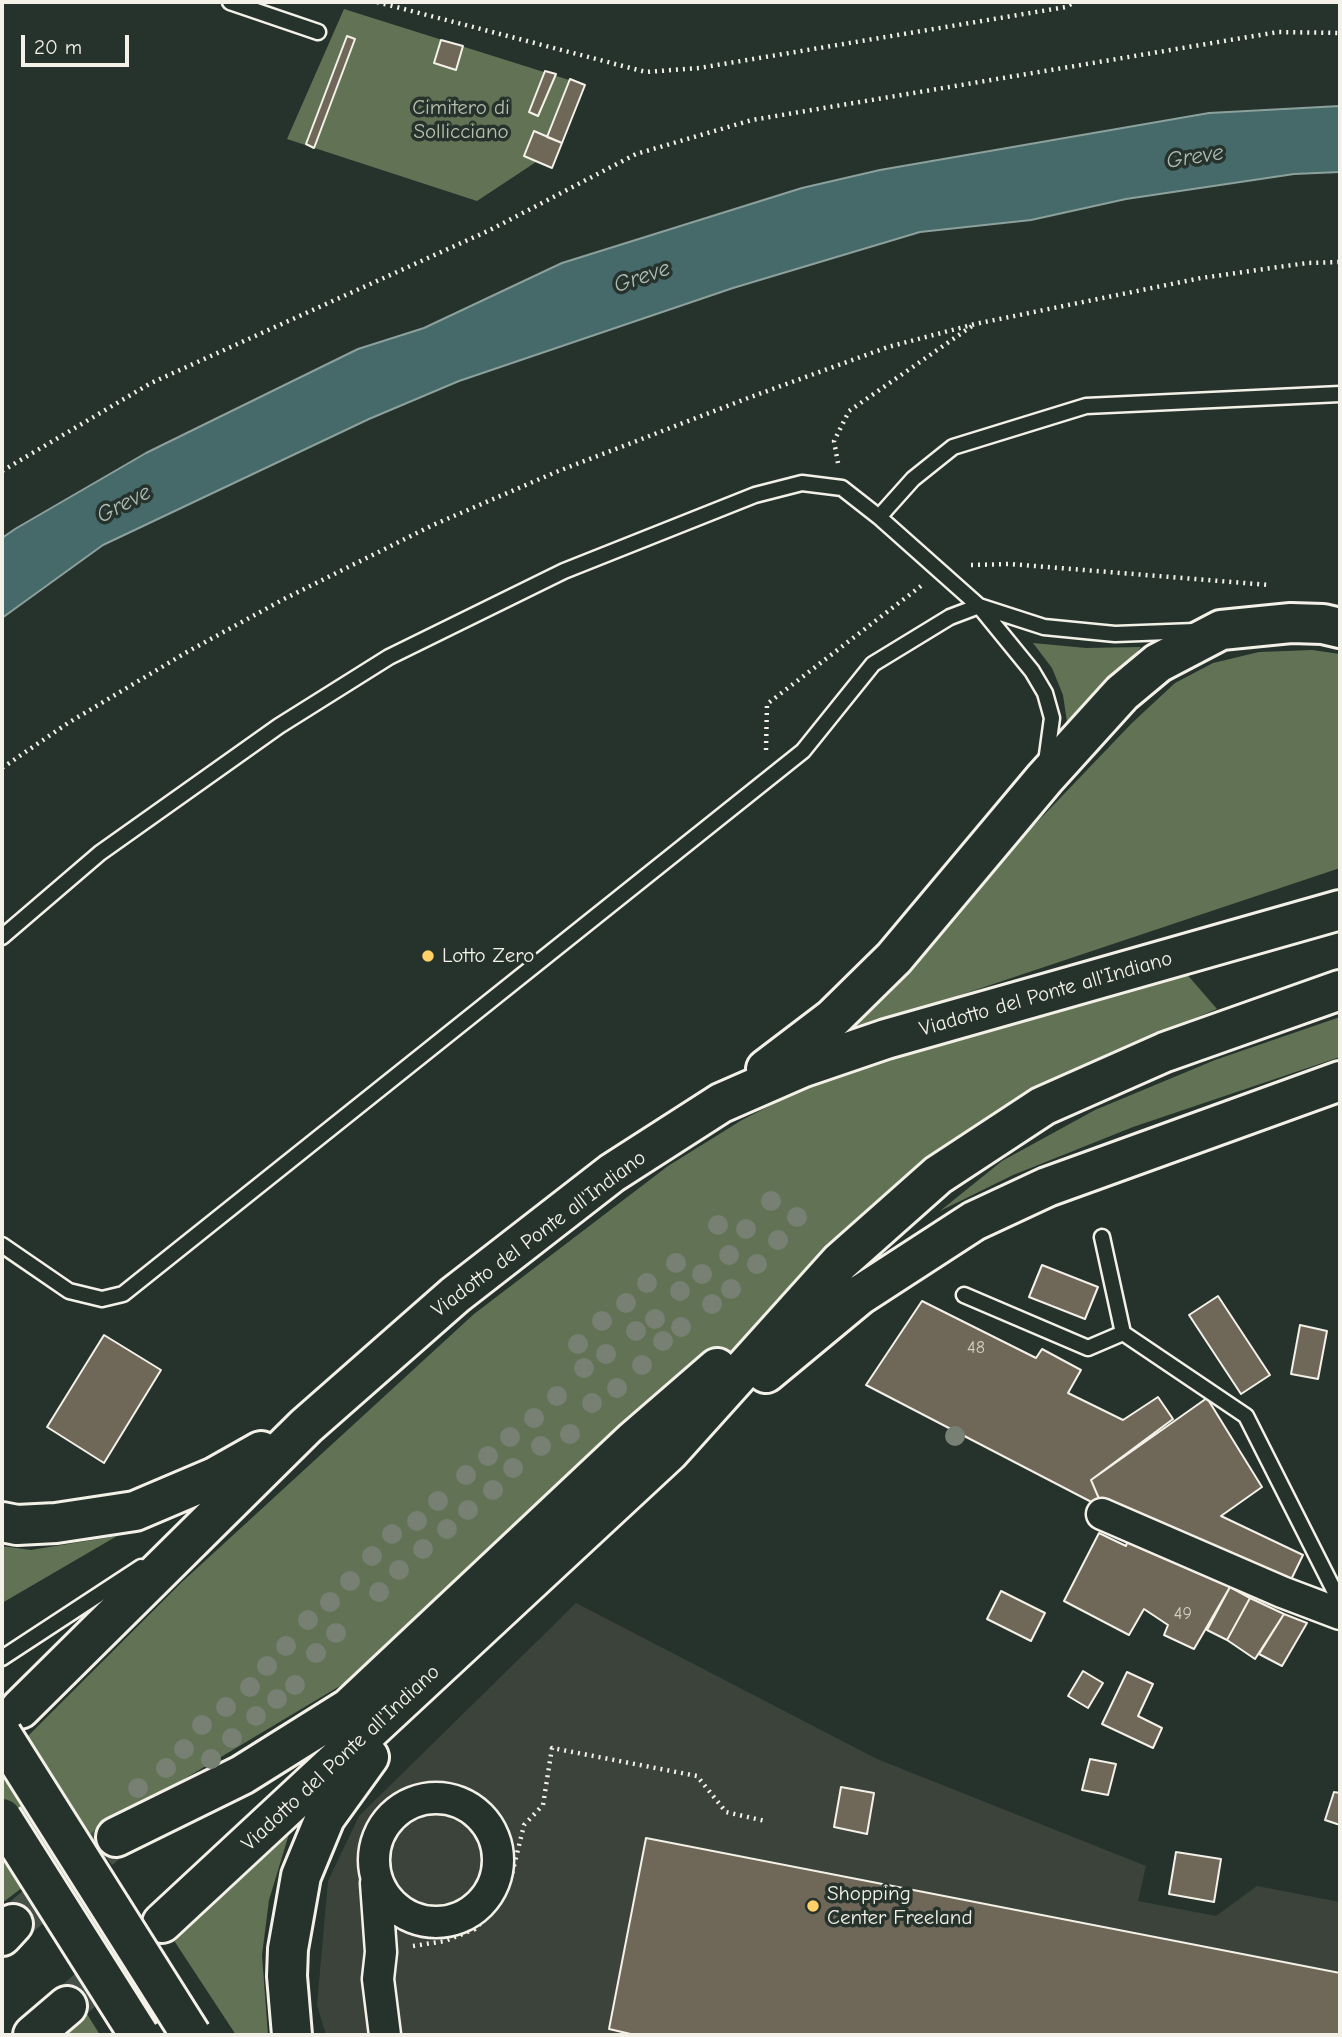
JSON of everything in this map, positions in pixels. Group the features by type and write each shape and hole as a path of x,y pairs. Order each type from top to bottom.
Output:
{"highway":[{"path":"721,1103 833,1018 894,958 1045,778 1122,693 1158,663 1221,630 1292,623 1323,624 1340,628"},
{"name":"Viadotto del Ponte all'Indiano","path":"11,1722 203,1526 306,1426 465,1287 612,1173 721,1103 801,1068 886,1039 1340,910"},
{"name":"Viadotto del Ponte all'Indiano","path":"116,1837 242,1775 349,1708 634,1440 937,1175 1043,1106 1165,1052 1340,990"},
{"path":"669,1452 860,1295 974,1221 1047,1187 1340,1082"},
{"name":"Viadotto del Ponte all'Indiano","path":"162,1923 669,1452 840,1262"},
{"path":"2,1522 56,1523 135,1511 215,1477 306,1426"},
{"path":"292,2035 287,1976 291,1923 301,1876 325,1818 369,1757 505,1607"},
{"path":"11,1722 191,2035"},
{"path":"2,1818 139,2035"},
{"path":"33,2035 67,2006"}],"street":[{"path":"1102,1514 1282,1592 1340,1614"},
{"path":"376,1878 384,1896 398,1910 415,1919 436,1922 456,1919 474,1909 488,1894 496,1875 498,1854 492,1834 481,1817 464,1805 445,1798 424,1799 404,1806 388,1819 378,1837 374,1857 376,1878 391,1950"},
{"path":"385,2035 378,1979 399,1931 415,1919"}],"lane":[{"path":"230,2 318,32"},
{"path":"879,517 913,479 953,447 1086,406 1340,394"},
{"path":"2,937 109,847 279,726 390,657 564,571 755,495 802,483 842,488 879,517 979,606 1032,671 1045,693 1052,718 1045,778"},
{"path":"2,1245 69,1291 102,1299 123,1294 803,751 873,664 950,617 979,606 1044,627 1115,634 1221,630"},
{"path":"1102,1237 1123,1333 1245,1416 1340,1602"},
{"path":"964,1295 1088,1348 1123,1333"},
{"path":"2,1658 203,1526"}],"path":[{"path":"377,2 646,72 699,68 1066,7 1075,2"},
{"path":"2,471 151,383 490,230 636,154 752,120 1278,32 1340,33"},
{"path":"2,768 68,723 187,652 284,599 433,525 556,472 748,398 888,347 975,324 1201,278 1307,263 1340,262"},
{"path":"842,488 834,441 849,411 975,324"},
{"path":"391,1950 445,1941 475,1929 497,1906 512,1874 524,1825 543,1805 552,1748 697,1776 726,1812 765,1821"}],"shaded area":[{"name":"Shopping Center Freeland","path":"576,1603 877,1759 1146,1866 1138,1901 1216,1916 1257,1886 1340,1902 1340,2035 326,2035 317,2005 328,1881 359,1816"}],"green space":[{"name":"Cimitero di Sollicciano","path":"344,9 585,85 552,168 536,162 477,201 287,139"},
{"path":"1033,643 1086,648 1141,647 1068,729 1063,695 1052,668"},
{"path":"1312,650 1340,654 1340,868 844,1034 889,991 972,890 1132,723 1175,683 1213,663 1259,652"},
{"path":"1184,971 1217,1009 1107,1054 1005,1107 900,1197 779,1316 380,1662 97,1831 2,1903 2,1762 182,1582 474,1314 668,1166 742,1120 839,1070"},
{"path":"1340,1017 1340,1057 1133,1127 1013,1175 940,1211 1002,1161 1095,1110 1215,1060"},
{"path":"117,1536 2,1603 2,1546 31,1550"},
{"path":"292,1824 269,1900 262,1955 268,2035 236,2035 171,1936"},
{"path":"84,2009 100,2035 55,2035"}],"water":[{"name":"Greve","path":"1340,106 1340,172 1294,174 1126,199 1031,220 920,232 733,288 459,381 369,419 103,545 2,618 2,538 15,529 146,453 358,349 424,328 562,263 802,188 880,170 1209,113"}],"building":[{"path":"347,36 355,39 314,148 306,144"},
{"path":"441,40 463,46 456,70 434,63"},
{"path":"545,71 556,74 538,116 529,112"},
{"path":"570,79 585,85 562,143 547,137"},
{"path":"534,131 562,143 552,168 524,156"},
{"path":"1042,1265 1098,1287 1085,1319 1029,1297"},
{"path":"1218,1296 1270,1375 1241,1394 1189,1315"},
{"path":"922,1301 1036,1358 1042,1349 1081,1370 1068,1393 1123,1420 1158,1397 1173,1419 1091,1480 1103,1508 866,1385"},
{"path":"1300,1325 1327,1331 1318,1379 1291,1374"},
{"path":"104,1335 161,1370 104,1463 47,1427"},
{"path":"1207,1398 1262,1487 1221,1516 1303,1555 1287,1588 1103,1508 1091,1480"},
{"path":"1099,1533 1126,1546 1129,1537 1230,1587 1194,1649 1164,1635 1168,1625 1144,1609 1129,1635 1064,1601"},
{"path":"1230,1587 1250,1598 1227,1640 1207,1630"},
{"path":"1001,1591 1045,1613 1031,1641 987,1619"},
{"path":"1250,1598 1284,1614 1255,1659 1227,1640"},
{"path":"1284,1614 1307,1623 1282,1666 1259,1654"},
{"path":"1083,1671 1103,1683 1088,1708 1068,1696"},
{"path":"1127,1672 1153,1684 1138,1716 1162,1728 1153,1748 1102,1724"},
{"path":"1090,1759 1116,1764 1108,1795 1082,1790"},
{"path":"841,1787 874,1793 867,1834 834,1827"},
{"path":"1334,1792 1340,1793 1340,1825 1325,1820"},
{"name":"Shopping Center Freeland","path":"646,1838 1340,1973 1340,2035 635,2035 609,2029"},
{"path":"1176,1852 1221,1859 1214,1902 1169,1894"}],"tunnel":[{"path":"13,1924 116,1837"},
{"path":"67,2006 161,1924"}],"place":[{"name":"Lotto Zero","path":"428,956"},
{"name":"Shopping Center Freeland","path":"813,1906"}]}
